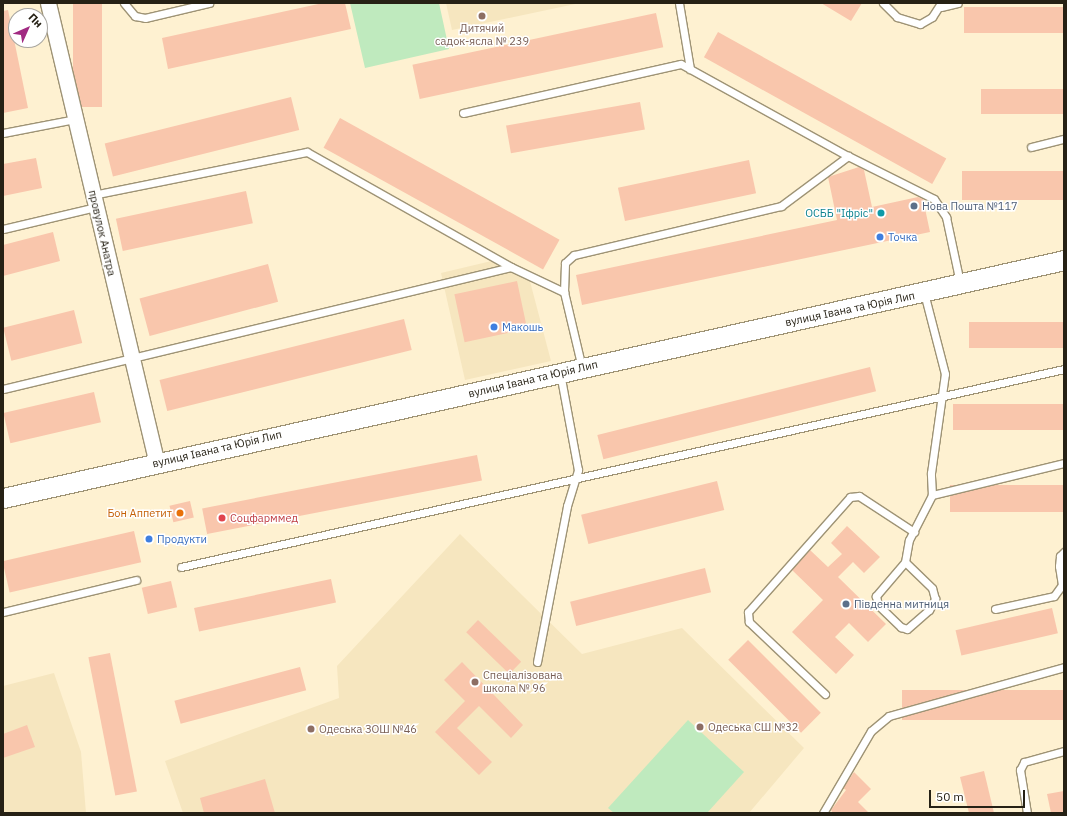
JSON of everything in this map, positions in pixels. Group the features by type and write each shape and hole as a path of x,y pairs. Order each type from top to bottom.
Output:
{"street":[{"name":"провулок Анатра","path":"48,3 131,358 158,462"},
{"name":"вулиця Івана та Юрія Лип","path":"3,498 158,462 924,293 1064,260"}],"lane":[{"path":"124,3 135,16 145,18 209,3"},
{"path":"679,3 690,68"},
{"path":"883,3 897,17 920,24 941,5 958,3"},
{"path":"463,113 670,65 681,64 848,156 940,204 946,216 960,284"},
{"path":"3,133 75,119"},
{"path":"1031,148 1064,139"},
{"path":"3,229 94,201 307,152 511,268 564,292"},
{"path":"582,368 564,292 566,263 574,255 782,206 848,156"},
{"path":"3,389 511,268"},
{"path":"905,562 932,588 935,599 929,610 907,629 901,627 878,605 876,596 905,562 914,532 932,495 931,473 945,374 924,293"},
{"path":"181,567 576,476 1064,369"},
{"path":"537,662 567,506 576,476 578,457 560,373"},
{"path":"932,495 1064,463"},
{"path":"825,694 749,622 748,612 850,497 859,496 914,532"},
{"path":"995,609 1058,593 1062,585 1060,556 1064,552"},
{"path":"3,612 136,580"},
{"path":"822,813 871,731 888,716 1064,667"},
{"path":"1027,813 1020,770 1024,762 1064,751"}],"shaded area":[{"name":"Дитячий садок-ясла № 239","path":"446,3 580,3 452,30"},
{"path":"504,258 527,270 551,361 465,380 441,273"},
{"path":"460,534 582,654 682,628 804,748 749,813 183,813 165,761 339,698 337,666"},
{"path":"54,673 81,752 86,813 3,813 3,686"}],"green space":[{"path":"350,3 439,3 449,49 365,68"},
{"path":"688,720 744,772 707,813 614,813 608,808"}],"building":[{"path":"73,3 102,3 102,107 73,107"},
{"path":"323,3 345,3 351,29 168,69 162,38"},
{"path":"821,3 862,3 851,21"},
{"path":"964,7 1064,7 1064,33 964,33"},
{"path":"8,10 8,48 16,48 28,108 3,113 3,11"},
{"path":"656,13 663,47 420,99 412,65"},
{"path":"718,32 946,159 932,184 704,57"},
{"path":"981,89 1064,89 1064,114 981,114"},
{"path":"291,97 299,130 113,176 105,143"},
{"path":"640,102 645,130 511,153 506,126"},
{"path":"340,118 560,240 543,269 324,148"},
{"path":"36,158 42,188 3,196 3,164"},
{"path":"749,160 756,193 625,221 618,188"},
{"path":"859,167 864,170 872,207 918,197 923,199 930,232 582,305 576,275 837,220 828,177"},
{"path":"962,171 1064,171 1064,200 962,200"},
{"path":"246,191 253,223 123,251 116,219"},
{"path":"53,232 60,261 3,276 3,245"},
{"path":"268,264 278,302 150,336 140,298"},
{"path":"517,281 527,329 465,342 454,294"},
{"path":"74,310 82,343 11,361 3,328"},
{"path":"404,319 412,350 167,411 159,380"},
{"path":"969,322 1064,322 1064,348 969,348"},
{"path":"870,367 876,391 603,459 597,435"},
{"path":"94,392 101,422 10,443 3,413"},
{"path":"953,404 1064,404 1064,430 953,430"},
{"path":"477,455 482,481 207,534 202,508"},
{"path":"717,481 724,510 588,544 581,515"},
{"path":"950,485 1064,485 1064,512 950,512"},
{"path":"190,501 194,518 173,522 170,506"},
{"name":"Південна митниця","path":"847,526 880,557 864,573 853,562 838,577 886,624 868,642 849,623 835,637 854,655 836,674 792,632 823,600 792,570 810,550 828,567 842,554 831,543"},
{"path":"134,531 141,562 10,593 3,561"},
{"path":"705,568 711,592 576,626 570,602"},
{"path":"331,579 336,602 199,632 194,608"},
{"path":"171,581 177,607 148,614 142,588"},
{"path":"1052,608 1058,633 961,656 956,630"},
{"path":"478,620 521,662 509,674 466,632"},
{"path":"748,640 821,713 801,733 728,660"},
{"path":"110,653 137,791 115,796 88,657"},
{"path":"462,662 523,725 511,738 479,706 457,728 492,762 479,775 435,732 465,701 444,680"},
{"path":"300,667 306,690 181,724 174,701"},
{"path":"902,690 1064,690 1064,720 902,720"},
{"path":"27,725 35,747 3,758 3,734"},
{"path":"984,771 994,813 969,813 960,777"},
{"path":"854,772 871,789 858,802 869,813 833,813 831,810 846,790 843,788"},
{"path":"265,779 275,813 204,813 200,798"},
{"path":"1064,791 1064,813 1051,813 1047,794"}],"place":[{"name":"Дитячий садок-ясла № 239","path":"482,16"},
{"name":"Нова Пошта №117","path":"914,206"},
{"name":"ОСББ \"Іфріс\"","path":"881,213"},
{"name":"Точка","path":"880,237"},
{"name":"Макошь","path":"494,327"},
{"name":"Бон Аппетит","path":"180,513"},
{"name":"Соцфарммед","path":"222,518"},
{"name":"Продукти","path":"149,539"},
{"name":"Південна митниця","path":"846,604"},
{"name":"Спеціалізована школа № 96","path":"475,682"},
{"name":"Одеська СШ №32","path":"700,727"},
{"name":"Одеська ЗОШ №46","path":"311,729"}]}
